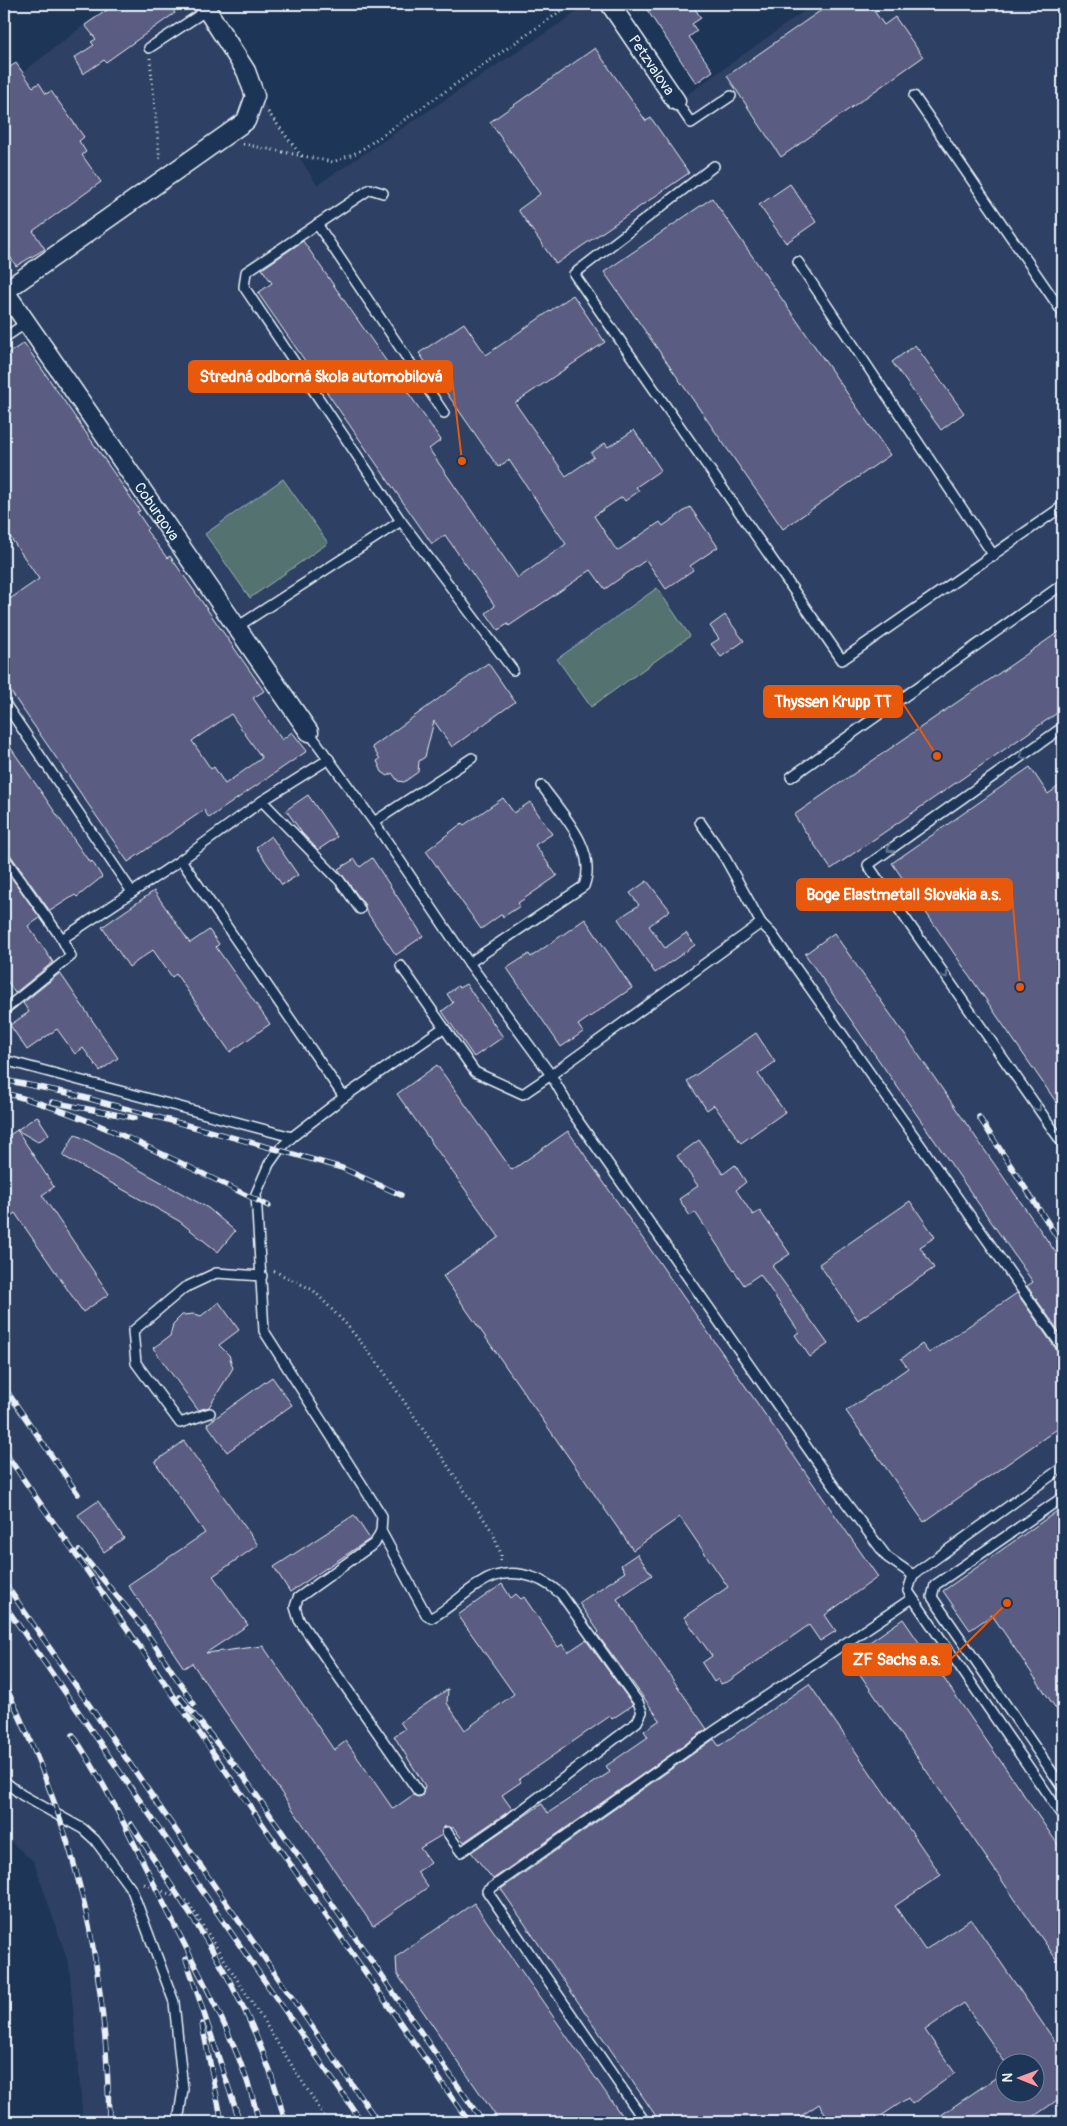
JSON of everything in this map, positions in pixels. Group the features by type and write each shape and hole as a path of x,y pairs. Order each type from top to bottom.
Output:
{"street":[{"name":"Petzvalova","path":"610,4 676,100"},
{"path":"4,290 223,140 246,121 255,96 246,71 207,10"},
{"name":"Coburgova","path":"4,290 310,732"}],"lane":[{"path":"149,48 207,10"},
{"path":"676,100 691,123 731,96"},
{"path":"914,96 1063,314"},
{"path":"714,166 574,274 842,660 994,556 1063,506"},
{"path":"383,193 370,189 246,272 244,287 401,521 513,670"},
{"path":"317,224 444,413"},
{"path":"798,262 994,556"},
{"path":"4,338 26,324"},
{"path":"237,627 401,521"},
{"path":"791,777 1063,584"},
{"path":"4,702 132,892"},
{"path":"1063,728 868,865 1063,1144"},
{"path":"310,732 374,822 469,963 551,1075 574,1115 841,1496 887,1557 913,1575"},
{"path":"374,822 472,758"},
{"path":"62,939 182,860 262,801 329,759"},
{"path":"469,963 584,886 589,874 587,855 570,826 542,786"},
{"path":"262,801 340,881 360,909"},
{"path":"700,822 725,858 761,923 772,934 1063,1348"},
{"path":"4,857 62,939 71,956 4,1010"},
{"path":"182,860 344,1097"},
{"path":"401,966 475,1072 523,1094 761,923"},
{"path":"443,1028 344,1097 292,1137 269,1164 256,1194 264,1331 382,1516 382,1531 427,1616 431,1618 481,1582 500,1576 532,1575 548,1582 561,1594 638,1702 642,1712 637,1722 524,1809 461,1852 447,1832"},
{"path":"4,1060 292,1137"},
{"path":"210,1413 180,1423 136,1363 133,1331 184,1288 216,1273 261,1271"},
{"path":"1063,1467 913,1575 908,1591 911,1599 1063,1817"},
{"path":"1063,1496 941,1581 935,1586 932,1597 1063,1788"},
{"path":"382,1531 374,1543 298,1598 295,1608 299,1620 418,1791"},
{"path":"645,2122 487,1892 716,1730 911,1599"},
{"path":"4,1781 22,1795 83,1829 95,1840 132,1890 174,2002 183,2089 178,2122"}],"path":[{"path":"223,140 332,162 358,152 571,4"},
{"path":"149,48 162,182"},
{"path":"255,96 302,156"},
{"path":"261,1271 279,1272 313,1290 346,1324 380,1366 492,1531 501,1554 500,1576"},
{"path":"119,1872 158,1891 187,1901 328,2122"}],"shaded area":[{"path":"111,4 201,4 317,185 589,4 596,4 684,97 814,4 1063,4 1063,2122 80,2122 82,2109 69,1965 34,1862 4,1836 4,87"}],"green space":[{"path":"283,479 328,543 250,598 205,534"},
{"path":"657,588 690,636 591,707 557,659"}],"building":[{"path":"116,4 169,4 175,13 106,62 104,60 83,74 74,58 94,45 91,42 96,39 85,25"},
{"path":"643,4 692,4 701,18 692,24 697,31 689,37 713,71 696,83"},
{"path":"830,4 869,4 884,25 895,17 923,57 781,157 727,76"},
{"path":"595,48 646,121 651,118 689,173 556,264 518,210 540,194 490,122"},
{"path":"16,63 33,87 39,83 46,94 51,91 84,137 79,141 86,152 82,155 101,182 33,231 45,249 16,266 4,247 4,71"},
{"path":"790,184 816,222 786,243 759,205"},
{"path":"712,198 890,455 783,529 604,272"},
{"path":"303,241 441,440 429,449 518,578 566,544 509,460 498,467 419,353 464,323 486,355 573,295 605,342 515,403 566,476 594,457 591,453 605,443 608,447 634,430 661,470 636,487 639,491 625,501 622,497 594,516 617,551 660,522 663,526 690,507 718,547 690,566 693,570 666,589 646,560 605,589 591,570 509,626 508,624 498,630 486,613 495,606 445,535 432,544 258,293 272,283 262,269"},
{"path":"24,343 140,511 137,512 148,528 146,530 167,558 170,556 264,691 253,698 282,740 292,732 307,751 209,818 204,810 128,862 4,682 4,603 39,579 4,528 4,356","holes":["231,714 262,758 225,784 214,767 211,769 192,741"]},
{"path":"915,345 964,413 941,430 892,362"},
{"path":"725,615 744,641 721,657 711,644 719,639 710,626"},
{"path":"1063,629 1063,709 831,869 794,815"},
{"path":"488,663 515,702 452,747 434,721 425,757 419,761 418,772 404,782 398,781 392,773 388,776 382,772 377,761 380,759 372,747"},
{"path":"4,738 90,863 92,861 102,877 77,897 75,895 50,911 9,853 4,851"},
{"path":"1030,767 1048,794 1063,783 1063,1112 892,863"},
{"path":"308,795 337,837 318,850 302,833 286,810"},
{"path":"503,798 514,813 530,802 552,834 535,845 557,876 518,903 520,906 503,917 502,914 481,929 426,851 462,823 464,825"},
{"path":"271,836 298,875 282,885 256,847"},
{"path":"372,858 423,936 396,955 366,911 365,905 338,869 355,859 360,867"},
{"path":"4,867 40,918 28,926 53,962 15,993 4,976"},
{"path":"647,881 670,910 649,926 665,948 686,933 695,945 655,973 618,919 639,905 630,893"},
{"path":"154,891 190,943 209,930 219,944 216,947 270,1024 230,1052 176,974 172,977 153,950 129,967 102,927"},
{"path":"585,919 632,988 578,1025 583,1032 561,1047 507,968 529,954 531,957"},
{"path":"834,933 1063,1263 1063,1337 1027,1286 1033,1282 805,954"},
{"path":"60,973 118,1058 100,1071 83,1048 75,1054 57,1029 27,1050 10,1025 29,1012 23,1003"},
{"path":"466,984 503,1037 474,1057 442,1011 453,1003 447,994 458,986 459,988"},
{"path":"756,1033 775,1062 758,1074 785,1112 741,1143 714,1105 707,1110 687,1081"},
{"path":"437,1065 512,1170 568,1131 878,1577 825,1615 836,1631 820,1641 809,1625 729,1681 721,1684 718,1679 714,1682 702,1663 712,1656 684,1617 728,1587 680,1517 633,1550 443,1276 499,1237 397,1094"},
{"path":"37,1116 49,1134 38,1142 17,1130"},
{"path":"17,1130 54,1187 42,1195 109,1294 83,1312 15,1213 4,1221 4,1139"},
{"path":"75,1134 208,1208 235,1231 218,1252 179,1221 63,1156"},
{"path":"699,1140 723,1174 735,1165 746,1182 736,1190 753,1215 760,1211 790,1254 772,1266 828,1344 810,1357 795,1335 799,1332 760,1274 744,1285 695,1212 690,1216 679,1199 698,1186 677,1156"},
{"path":"910,1201 935,1237 920,1247 934,1268 858,1320 819,1264"},
{"path":"1017,1293 1058,1352 1063,1354 1063,1425 924,1522 846,1411 908,1368 901,1359 922,1344 929,1353"},
{"path":"219,1302 239,1330 219,1345 229,1355 233,1368 209,1407 198,1410 153,1348 170,1336 173,1324 182,1315 195,1314 201,1316"},
{"path":"272,1377 292,1405 227,1452 207,1424"},
{"path":"184,1441 258,1545 213,1576 248,1625 206,1653 263,1646 334,1750 346,1741 393,1809 413,1795 422,1796 425,1786 394,1736 405,1729 400,1722 448,1689 447,1703 465,1730 514,1694 458,1615 502,1584 511,1598 516,1594 521,1599 524,1597 558,1647 563,1644 568,1652 586,1640 633,1705 612,1719 610,1716 519,1779 521,1782 502,1795 512,1809 464,1842 454,1828 443,1827 442,1835 420,1848 431,1863 417,1872 428,1887 373,1926 192,1663 184,1668 128,1585 205,1533 155,1462"},
{"path":"98,1501 124,1538 104,1552 78,1515"},
{"path":"1063,1507 1063,1719 992,1615 970,1630 943,1591"},
{"path":"354,1515 370,1539 290,1592 274,1567"},
{"path":"637,1554 652,1575 617,1599 707,1729 493,1879 471,1852 542,1804 548,1813 610,1772 606,1766 648,1737 644,1731 660,1720 597,1634 599,1632 579,1603 625,1572 621,1565"},
{"path":"903,1619 1063,1852 1063,1969 848,1657"},
{"path":"809,1684 941,1875 895,1906 925,1950 971,1919 1063,2053 1063,2096 1026,2122 931,2122 994,2079 994,2104 1044,2104 1044,2054 999,2054 964,2003 925,2030 955,2073 912,2104 908,2098 872,2122 831,2122 819,2104 792,2122 660,2122 501,1889 714,1739 719,1746"},
{"path":"474,1903 626,2122 500,2122 397,1974 396,1957"}],"railway":[{"path":"4,1080 68,1093 342,1168 401,1195"},
{"path":"4,1093 38,1103 106,1128 269,1206"},
{"path":"52,1102 135,1118"},
{"path":"979,1117 1063,1246"},
{"path":"4,1387 78,1494"},
{"path":"4,1451 469,2122"},
{"path":"79,1551 142,1626 194,1704"},
{"path":"4,1582 378,2122"},
{"path":"4,1604 362,2122"},
{"path":"4,1683 29,1737 50,1791 68,1843 82,1896 94,1950 102,2005 107,2062 109,2122"},
{"path":"180,1697 244,1777 483,2122"},
{"path":"73,1735 122,1819 231,2039 242,2066 259,2122"},
{"path":"131,1824 222,1966 258,2040 273,2080 285,2122"},
{"path":"186,1959 240,2122"},
{"path":"202,2024 222,2122"}],"place":[{"name":"Stredná odborná škola automobilová","path":"462,461"},
{"name":"Thyssen Krupp TT","path":"937,756"},
{"name":"Boge Elastmetall Slovakia a.s.","path":"1020,987"},
{"name":"ZF Sachs a.s.","path":"1007,1603"}]}
